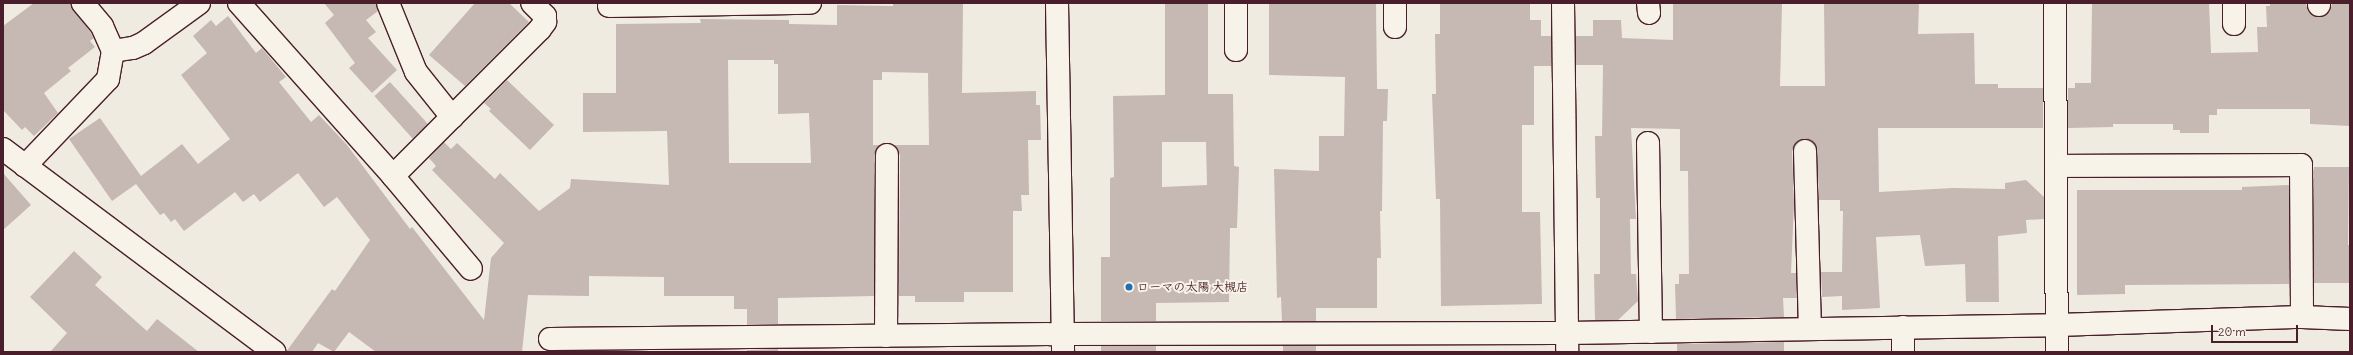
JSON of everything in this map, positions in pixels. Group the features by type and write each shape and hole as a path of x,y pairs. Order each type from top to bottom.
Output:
{"street":[{"path":"25,166 108,79 113,51 102,26 83,3"},
{"path":"113,51 133,48 144,43 199,3"},
{"path":"239,3 393,176 471,269"},
{"path":"388,3 416,72 452,117"},
{"path":"393,176 545,22 545,16 532,3"},
{"path":"609,6 810,3"},
{"path":"1057,3 1063,343"},
{"path":"1236,3 1236,50"},
{"path":"1395,3 1395,27"},
{"path":"1563,3 1567,343"},
{"path":"2055,3 2057,352"},
{"path":"1648,143 1651,332"},
{"path":"3,149 274,352"},
{"path":"1805,151 1810,329"},
{"path":"886,336 887,155"},
{"path":"2056,166 2302,165 2302,317"},
{"path":"550,340 886,336 1063,343 1567,343 1651,332 2057,325 2302,317 2350,319"},
{"path":"1903,327 1903,352"}],"building":[{"path":"34,3 70,3 94,38 90,41 95,47 68,68 71,71 44,93 58,113 34,136 25,127 22,130 3,110 3,26"},
{"path":"324,3 376,3 378,11 366,20 376,32 368,38 397,70 372,93 349,68 355,63 325,23 334,15"},
{"path":"475,3 509,3 529,22 465,86 429,55"},
{"path":"893,3 963,3 962,93 1036,91 1036,105 1040,105 1041,140 1028,140 1029,195 1021,195 1022,211 1013,211 1013,292 964,292 964,302 915,302 915,296 899,296 900,155 894,145 929,145 928,73 882,72 882,80 873,80 873,145 880,145 874,155 874,296 778,298 778,324 747,325 747,309 734,309 734,296 664,296 664,277 589,276 589,296 528,295 522,352 376,352 349,332 334,352 318,343 312,352 286,352 332,289 335,291 370,240 337,197 324,207 298,173 260,202 254,194 243,202 235,192 184,231 175,219 171,222 164,213 160,215 136,184 112,201 69,139 100,118 141,176 182,144 198,164 230,139 181,75 207,53 193,36 211,20 216,26 228,16 256,53 262,48 286,77 279,82 311,122 319,115 347,145 410,229 412,227 484,320 491,258 504,243 432,170 436,166 429,158 444,142 451,149 457,143 495,179 500,173 539,211 570,188 571,179 669,185 667,131 583,132 583,93 616,93 616,24 701,23 700,19 789,20 789,24 837,25 837,5 893,6","holes":["728,60 774,60 774,64 778,64 778,114 809,113 811,163 729,163"]},
{"path":"1165,3 1208,3 1208,94 1233,94 1234,166 1239,167 1237,228 1230,228 1229,302 1156,303 1156,321 1101,321 1101,257 1110,257 1110,178 1114,177 1113,96 1165,95","holes":["1162,142 1206,142 1207,185 1162,187"]},
{"path":"1269,3 1376,3 1377,89 1388,89 1387,121 1383,121 1382,211 1380,211 1381,258 1377,258 1377,308 1316,308 1316,321 1282,321 1281,297 1277,298 1274,169 1319,171 1319,136 1344,136 1345,77 1269,75"},
{"path":"1440,3 1530,3 1530,20 1541,20 1541,36 1551,36 1551,66 1534,66 1534,125 1522,125 1522,212 1540,212 1542,304 1441,306 1440,199 1436,199 1432,94 1436,94 1435,34 1440,34"},
{"path":"1673,3 1782,3 1780,86 1825,86 1824,3 1919,3 1918,34 1974,33 1975,84 1998,84 1998,88 2043,88 2043,128 1878,128 1879,192 1953,188 2005,189 2005,183 2026,180 2044,197 2044,219 2026,220 2027,233 1998,236 1999,302 1966,302 1965,264 1925,266 1920,235 1876,237 1880,308 1842,310 1842,296 1822,297 1821,272 1842,272 1843,211 1840,211 1840,200 1819,200 1817,150 1811,140 1804,139 1794,145 1792,151 1794,203 1791,273 1796,273 1797,298 1783,298 1784,317 1676,319 1675,284 1679,284 1679,274 1689,274 1688,171 1680,171 1680,129 1631,128 1636,219 1630,219 1631,274 1636,274 1638,301 1618,320 1595,320 1594,274 1600,274 1600,198 1596,198 1595,136 1602,136 1603,65 1576,65 1576,36 1593,36 1593,20 1621,20 1622,38 1673,40"},
{"path":"2092,3 2209,3 2211,53 2258,52 2257,27 2267,27 2266,6 2270,6 2270,3 2306,3 2308,12 2319,17 2330,12 2332,3 2350,3 2350,126 2310,124 2310,109 2217,109 2217,115 2209,115 2209,133 2180,133 2180,130 2173,130 2173,124 2113,124 2113,127 2068,128 2068,88 2075,88 2075,83 2091,83"},
{"path":"507,80 554,125 530,150 489,111 491,109 484,103"},
{"path":"390,82 428,124 413,138 374,96"},
{"path":"2314,167 2349,167 2348,245 2350,245 2350,283 2314,283"},
{"path":"3,173 31,205 3,230"},
{"path":"2289,185 2289,284 2125,285 2125,294 2077,295 2077,190 2242,190 2242,187"},
{"path":"74,251 102,277 95,285 147,331 157,319 199,352 50,352 67,333 30,297"},
{"path":"1784,342 1784,352 1677,352 1677,344"},
{"path":"1101,346 1156,346 1156,352 1101,352"},
{"path":"1283,346 1316,346 1316,352 1283,352"},
{"path":"778,349 778,352 747,352 747,350"}],"place":[{"name":"ローマの太陽 大槻店","path":"1129,287"}]}
